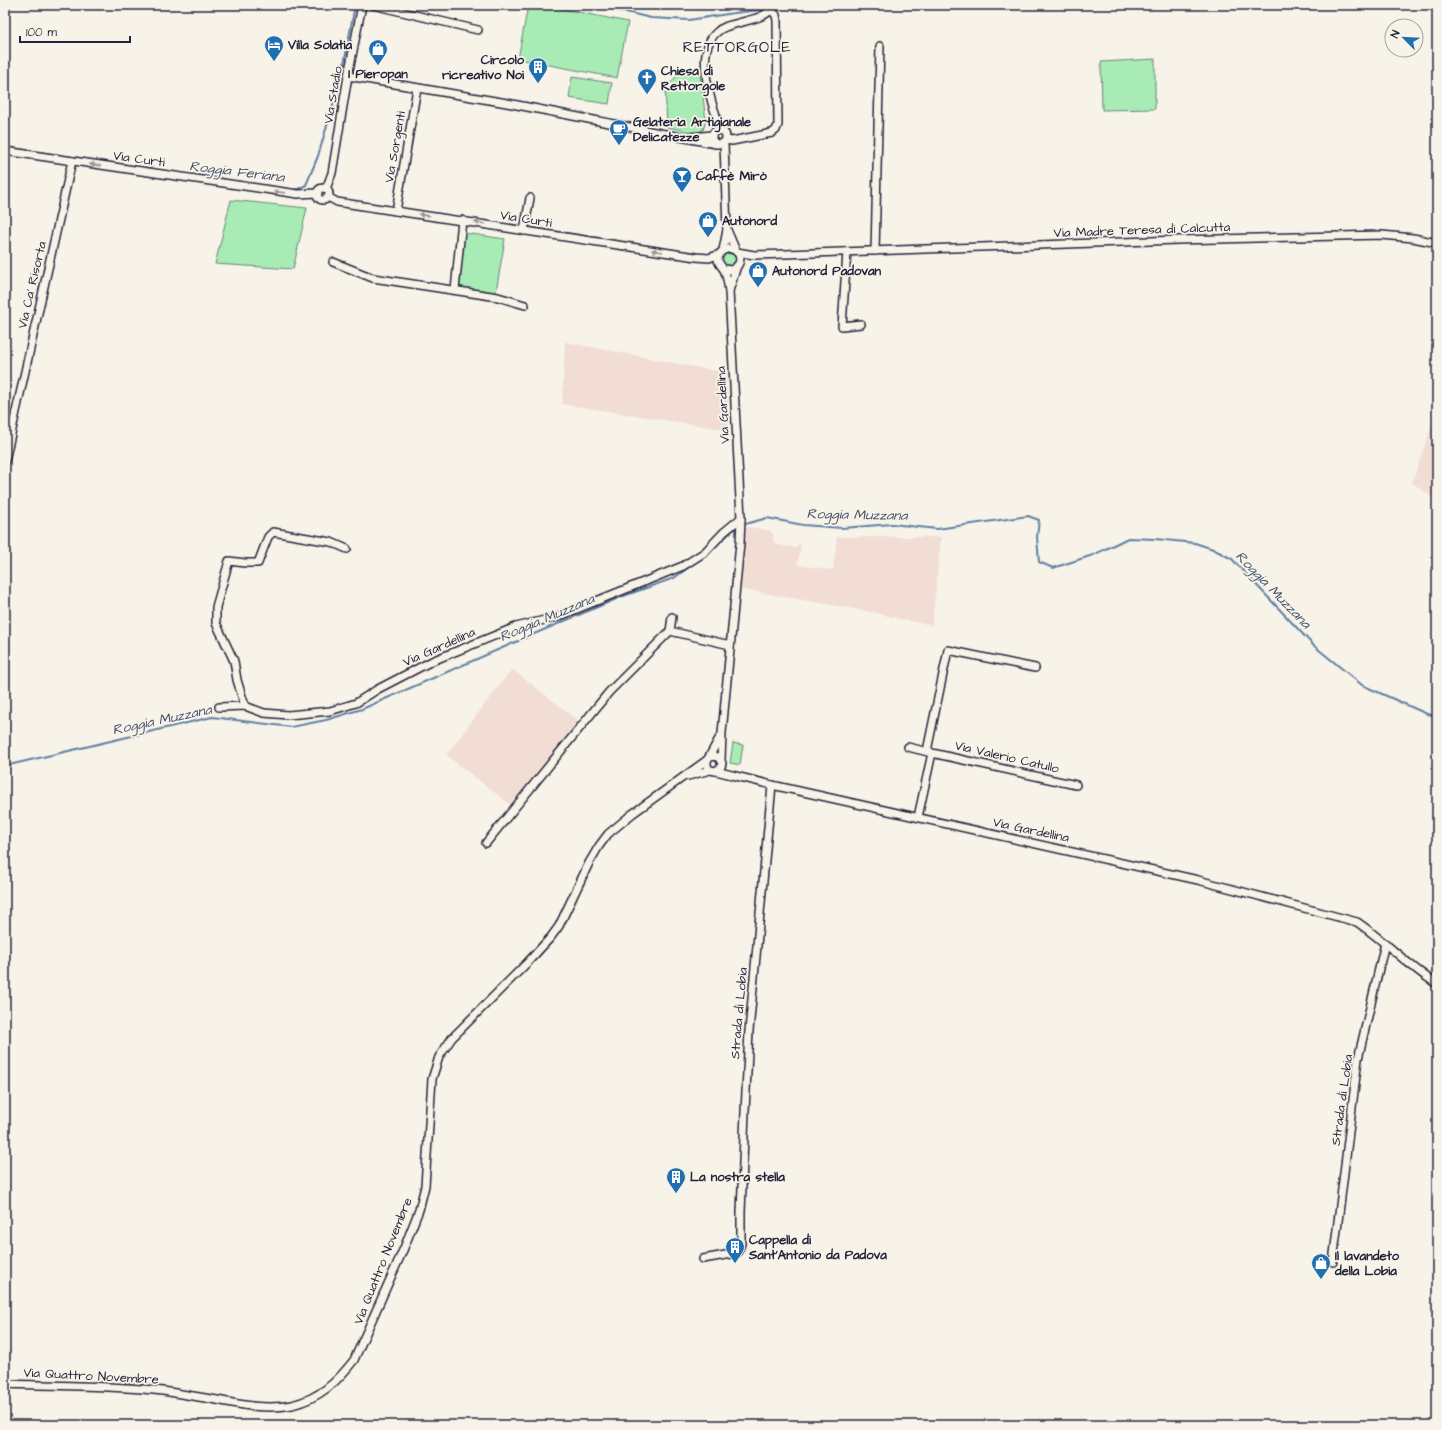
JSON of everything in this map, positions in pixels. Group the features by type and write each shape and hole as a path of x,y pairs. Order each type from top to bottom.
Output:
{"street":[{"name":"Via Stadio","path":"326,189 332,173 348,76 362,5"},
{"path":"373,5 478,30"},
{"path":"348,76 507,103 683,138 721,143 772,133 776,130 778,125 777,21 773,7 766,14 729,26 717,32 709,42 706,56 706,70 715,113 713,134"},
{"path":"875,251 880,46"},
{"name":"Via Sorgenti","path":"396,210 417,88"},
{"name":"Via Gardellina","path":"715,113 722,131 725,134 721,143 724,163 727,230 719,262 724,269 729,291 740,518 740,543 722,733 722,762"},
{"path":"683,138 713,134 718,130 722,131"},
{"name":"Via Gardellina","path":"713,134 713,141 721,143"},
{"name":"Via Curti","path":"5,151 298,194 318,193 321,189 326,189"},
{"name":"Via Ca' Risorta","path":"5,461 72,161"},
{"path":"326,189 329,193 328,197"},
{"name":"Via Curti","path":"318,193 320,199 326,199 328,197 337,202 696,257 709,258 721,252"},
{"path":"524,231 530,198"},
{"path":"455,290 462,220"},
{"name":"Via Gardellina","path":"727,230 740,258 729,291"},
{"name":"Via Madre Teresa di Calcutta","path":"736,252 754,255 1178,240 1382,235 1413,238 1437,243"},
{"path":"721,252 731,249 736,252"},
{"path":"847,252 842,326 860,324"},
{"path":"724,269 731,270 754,255"},
{"path":"334,262 373,278 498,297 524,305"},
{"name":"Via Gardellina","path":"219,707 245,706 264,712 288,714 330,711 356,703 378,689 432,661 516,627 557,617 683,566 705,552 740,518"},
{"path":"245,706 236,680 234,661 216,623 216,607 229,561 258,563 268,537 273,532 331,542 347,550"},
{"path":"486,843 609,692 670,631 672,617"},
{"path":"670,631 730,645"},
{"path":"918,817 948,650 1035,668"},
{"name":"Via Gardellina","path":"708,759 722,733"},
{"name":"Via Valerio Catullo","path":"908,747 1076,785"},
{"path":"722,762 721,767 713,770 706,766 708,759 712,756 717,756 738,778"},
{"name":"Via Quattro Novembre","path":"5,1384 161,1391 241,1405 274,1407 306,1401 330,1387 343,1375 354,1360 404,1248 419,1210 424,1186 431,1085 439,1057 452,1038 546,943 559,926 589,863 608,834 680,778 708,759"},
{"name":"Via Gardellina","path":"713,770 738,778 1198,880 1318,911 1357,922 1385,944"},
{"name":"Via Quattro Novembre","path":"680,778 713,770"},
{"name":"Strada di Lobia","path":"703,1259 737,1253 741,1244 743,1150 749,1031 772,785"},
{"path":"1385,944 1420,974 1437,984"},
{"name":"Strada di Lobia","path":"1333,1262 1358,1059 1385,944"}],"shaded area":[{"path":"565,342 726,373 729,430 562,404"},
{"path":"1437,410 1437,500 1412,483"},
{"path":"749,527 768,530 773,535 773,540 777,545 797,548 798,544 801,545 797,565 833,570 837,537 941,537 932,625 908,621 877,613 740,589 739,575 745,528"},
{"path":"512,669 580,722 511,805 446,755"}],"green space":[{"path":"528,5 543,5 628,22 617,78 518,59"},
{"path":"1155,59 1155,109 1102,110 1101,62"},
{"path":"700,73 706,121 703,130 696,133 667,127 665,85 669,85 677,75"},
{"path":"572,77 612,83 609,104 569,98"},
{"path":"231,200 307,208 293,269 215,264"},
{"path":"465,233 505,239 495,298 456,289"},
{"path":"728,251 737,256 737,261 733,267 725,267 721,259 721,257"},
{"path":"733,743 743,745 740,765 730,763"}],"waterway":[{"name":"Roggia Feriana","path":"291,190 298,189 306,185 318,156 342,75 355,5"},
{"name":"Roggia Feriana","path":"596,5 651,18 689,20 768,9"},
{"name":"Roggia Feriana","path":"774,8 833,5"},
{"name":"Roggia Feriana","path":"5,147 146,168"},
{"name":"Roggia Muzzana","path":"742,525 767,518 803,525 842,528 892,524 937,529 1028,516 1039,520 1037,537 1039,562 1053,568 1093,555 1128,538 1195,543 1213,549 1232,559 1313,645 1362,685 1427,714 1437,716"},
{"name":"Roggia Muzzana","path":"5,766 212,717 291,727 326,720 362,709 621,597 674,578 706,555 732,531 739,527"}],"place":[{"name":"Villa Solatia","path":"274,62"},
{"name":"I Pieropan","path":"378,66"},
{"name":"Circolo ricreativo Noi","path":"538,84"},
{"name":"Chiesa di Rettorgole","path":"647,95"},
{"name":"Gelateria Artigianale Delicatezze","path":"619,146"},
{"name":"Caffè Mirò","path":"682,193"},
{"name":"Autonord","path":"708,238"},
{"name":"Autonord Padovan","path":"758,288"},
{"name":"La nostra stella","path":"676,1194"},
{"name":"Cappella di Sant'Antonio da Padova","path":"735,1264"},
{"name":"Il lavandeto della Lobia","path":"1321,1280"}],"district":[{"name":"RETTORGOLE","path":"737,47"}]}
